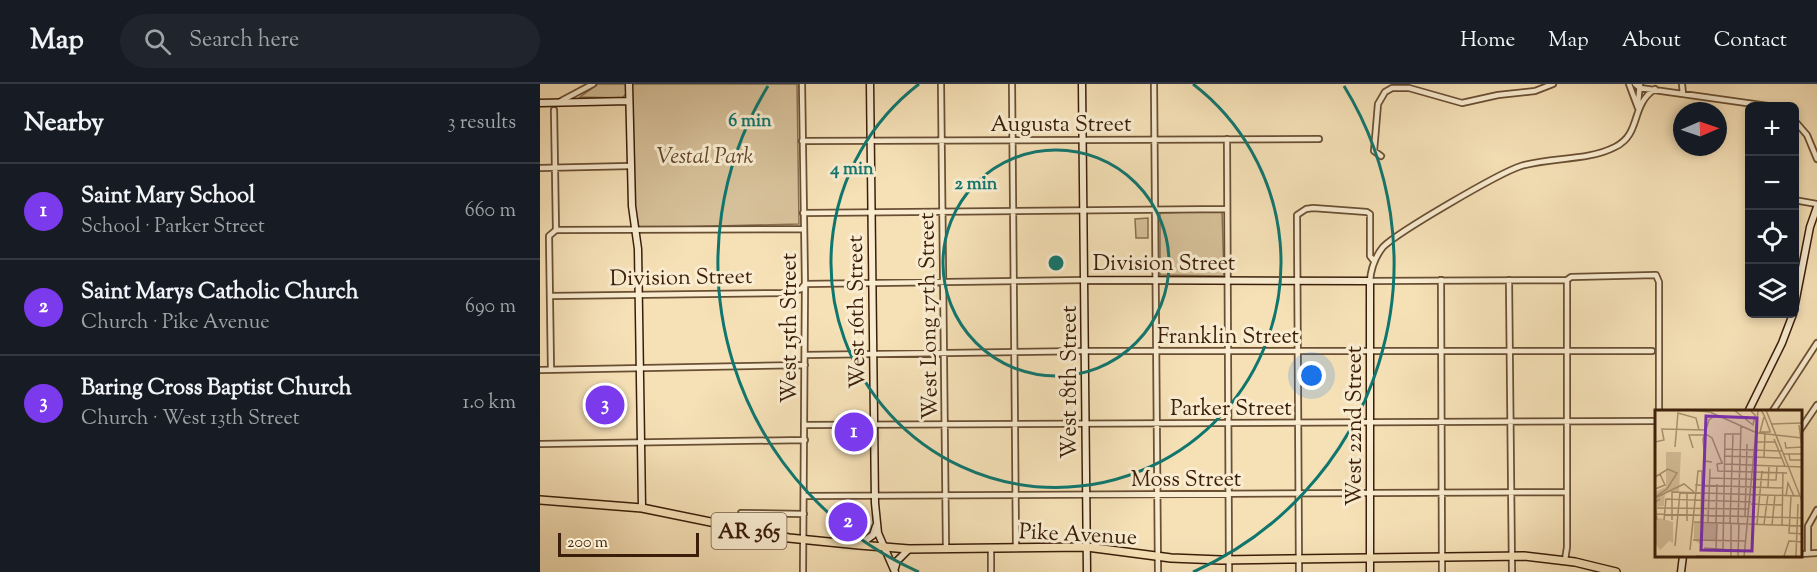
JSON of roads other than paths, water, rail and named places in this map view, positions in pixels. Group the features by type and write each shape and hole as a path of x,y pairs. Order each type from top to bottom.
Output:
{"main road":[{"name":"Pike Avenue","path":"540,500 642,508 803,539 909,549 1087,547 1158,556 1229,560 1370,556 1511,556 1564,560 1587,568 1616,572"}],"street":[{"path":"555,106 593,84"},
{"path":"629,84 630,166 639,295 642,508"},
{"name":"West 15th Street","path":"802,84 805,284 803,572"},
{"name":"West 16th Street","path":"870,84 874,496 876,525 895,570"},
{"name":"West Long 17th Street","path":"941,84 946,548"},
{"path":"1012,84 1016,547"},
{"name":"West 18th Street","path":"1082,84 1086,280 1087,572"},
{"path":"1154,84 1158,351 1158,572"},
{"path":"1381,156 1374,151 1378,104 1385,92 1392,88 1400,86 1462,103 1498,95 1535,91 1553,84"},
{"path":"1629,84 1638,108"},
{"path":"1648,84 1655,90"},
{"path":"1682,84 1683,94"},
{"path":"1370,281 1374,261 1392,239 1515,169 1617,146 1634,128 1638,108 1638,85 1655,90 1745,103"},
{"path":"1638,108 1644,97 1655,90"},
{"path":"540,103 555,106 629,101"},
{"path":"555,106 556,230"},
{"path":"1799,126 1807,135 1817,159"},
{"path":"1227,139 1229,572"},
{"name":"Augusta Street","path":"802,141 1319,139"},
{"path":"540,168 630,166"},
{"path":"1799,201 1817,205 1810,227 1799,283"},
{"path":"1299,572 1297,215 1306,209 1313,208 1359,210 1370,214 1370,256 1374,261"},
{"path":"803,213 1227,209"},
{"path":"551,370 549,237 556,230 804,228"},
{"name":"Division Street","path":"550,296 785,293 801,289 805,284 1086,280 1567,280 1571,277 1654,275 1658,278 1659,289 1659,410"},
{"path":"1441,280 1442,572"},
{"path":"1509,280 1512,572"},
{"path":"1564,560 1567,547 1567,280"},
{"name":"West 22nd Street","path":"1370,281 1370,572"},
{"path":"1749,410 1782,344 1792,318"},
{"path":"1773,410 1817,343"},
{"name":"Franklin Street","path":"805,355 1086,351 1652,351"},
{"path":"540,370 805,365"},
{"path":"1802,427 1817,405"},
{"name":"Parker Street","path":"805,425 1655,421"},
{"path":"540,444 805,440"},
{"name":"Moss Street","path":"805,496 1567,492"},
{"path":"1808,554 1809,526 1817,510"},
{"path":"741,513 804,514"},
{"path":"859,545 873,535 876,525"},
{"path":"991,547 991,572"},
{"path":"895,570 897,561 909,549"},
{"path":"1802,554 1817,553"},
{"path":"1681,572 1683,557"}],"place":[{"name":"Baring Cross Baptist Church","path":"605,405"},
{"name":"Saint Mary School","path":"854,432"},
{"name":"Saint Marys Catholic Church","path":"848,522"}],"park label":[{"name":"Vestal Park","path":"705,155"}]}
